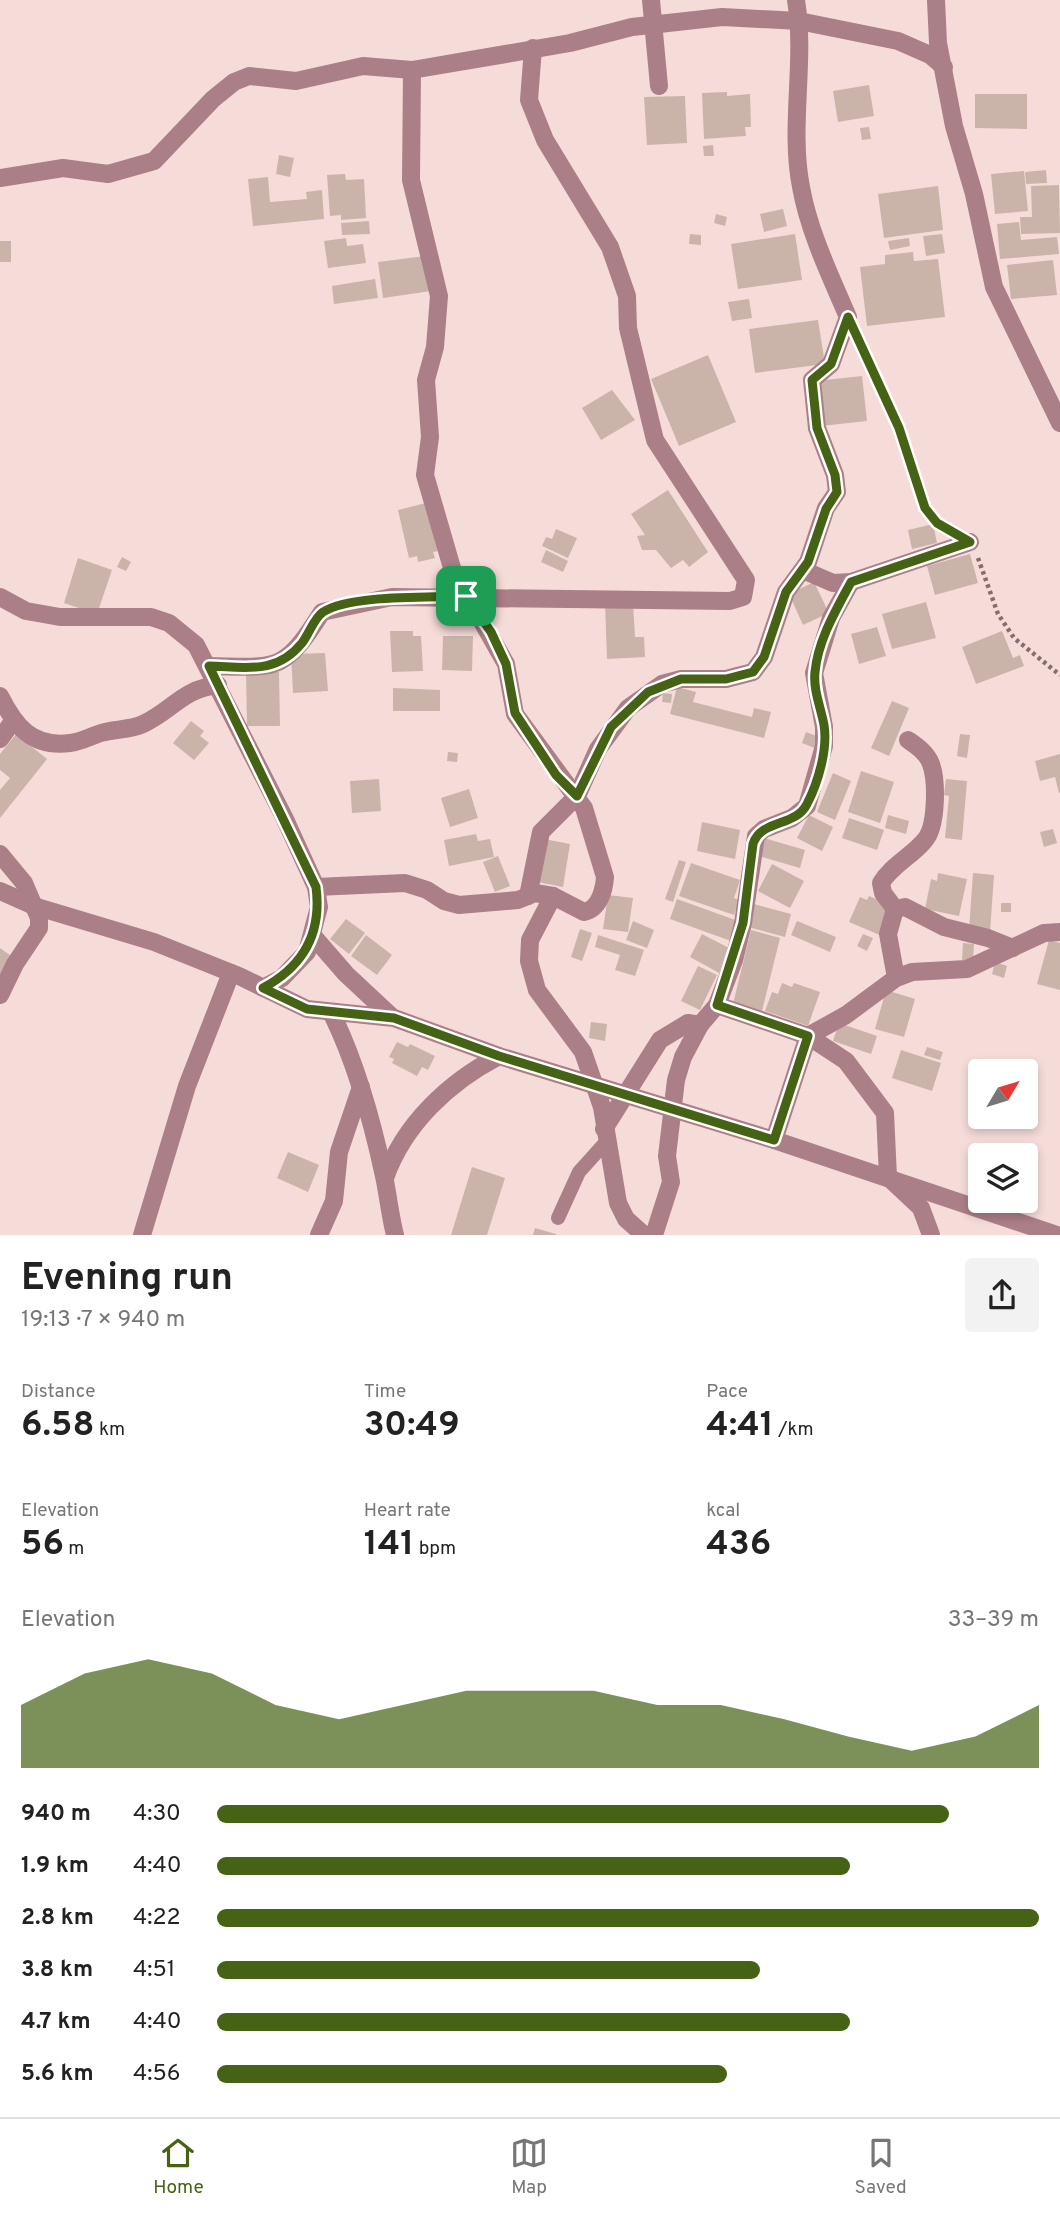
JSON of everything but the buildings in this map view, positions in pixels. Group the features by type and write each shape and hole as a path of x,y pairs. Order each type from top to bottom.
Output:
{"street":[{"path":"651,0 659,86"},
{"path":"528,896 541,832 577,796 611,727 648,692 681,679 726,679 753,672 764,657 786,592 803,570 826,509 837,492 835,475 817,428 812,380 831,364 848,317 817,243 800,186 799,20 796,0"},
{"path":"936,0 938,43 954,126 974,194 994,287 1060,423"},
{"path":"0,178 63,168 108,174 154,162 213,99 234,82 249,76 296,81 363,66 412,70 655,25 721,8 799,20 898,41 930,55 944,67"},
{"path":"209,666 276,665 302,643 322,612 392,597 416,599 466,596 513,601 730,601 743,597 746,580 655,440 628,328 626,296 610,247 545,140 529,100 533,48"},
{"path":"316,887 405,883 459,905 498,904 535,892 553,895 578,910 590,912 604,887 605,877 577,796 556,775 515,713 506,664 491,632 466,596 452,568 425,475 430,437 426,380 435,347 439,296 411,180 412,70"},
{"path":"803,570 833,583 851,582 970,542"},
{"path":"654,1235 671,1182 667,1156 668,1133 675,1109 676,1080 683,1057 700,1025 717,1005 743,923 756,836 801,813 807,806 817,779 825,735 814,673 831,618 851,582"},
{"path":"0,597 26,611 60,617 133,616 169,623 196,645 209,666 316,887 319,907 313,936 298,963 282,978 263,988"},
{"path":"0,696 13,722 30,735 48,743 70,744 103,732 141,725 185,694 199,687 218,685"},
{"path":"0,738 13,722"},
{"path":"895,909 883,893 881,883 899,862 925,840 931,829 934,776 923,751 908,740"},
{"path":"0,854 24,883 40,918 39,928 15,964 0,995"},
{"path":"0,891 34,906 154,942 307,1009 332,1014 362,1012 394,1018 499,1056 774,1140 1056,1235"},
{"path":"553,895 530,940 529,961 537,990 575,1038 597,1087 618,1203 626,1219 643,1235"},
{"path":"895,909 905,907 953,931 988,938 1013,948"},
{"path":"895,909 888,934 895,978"},
{"path":"774,1140 808,1036 846,1015 895,978 912,972 967,969 1044,933 1060,932"},
{"path":"313,936 355,983 394,1018"},
{"path":"142,1235 187,1086 230,973"},
{"path":"717,1005 808,1036 846,1062 885,1113 888,1177 921,1208 930,1235"},
{"path":"332,1014 351,1051 385,1178 395,1235"},
{"path":"605,1135 625,1094 660,1040 688,1023 700,1025"},
{"path":"385,1178 394,1153 436,1102 470,1071 499,1056"},
{"path":"319,1235 334,1201 339,1152 361,1087"}],"lane":[{"path":"558,1218 579,1172 605,1135"}],"path":[{"path":"848,317 899,428 925,508 937,523 970,542 1003,622 1014,638 1060,675"}],"route":[{"path":"848,317 899,428 925,508 937,523 970,542 912,564 851,582 831,618 814,673 825,735 817,779 807,806 792,818 764,829 756,836 753,844 743,923 734,960 717,1005 808,1036 774,1140 499,1056 394,1018 362,1012 332,1014 307,1009 263,988 282,978 307,952 319,907 316,887 209,666 276,665 302,643 322,612 335,608 392,597 416,599 466,596 491,632 506,664 515,713 556,775 577,796 611,727 628,708 648,692 662,684 681,679 726,679 753,672 764,657 786,592 808,562 826,509 837,492 830,459 817,428 812,380 831,364 848,317"}]}
